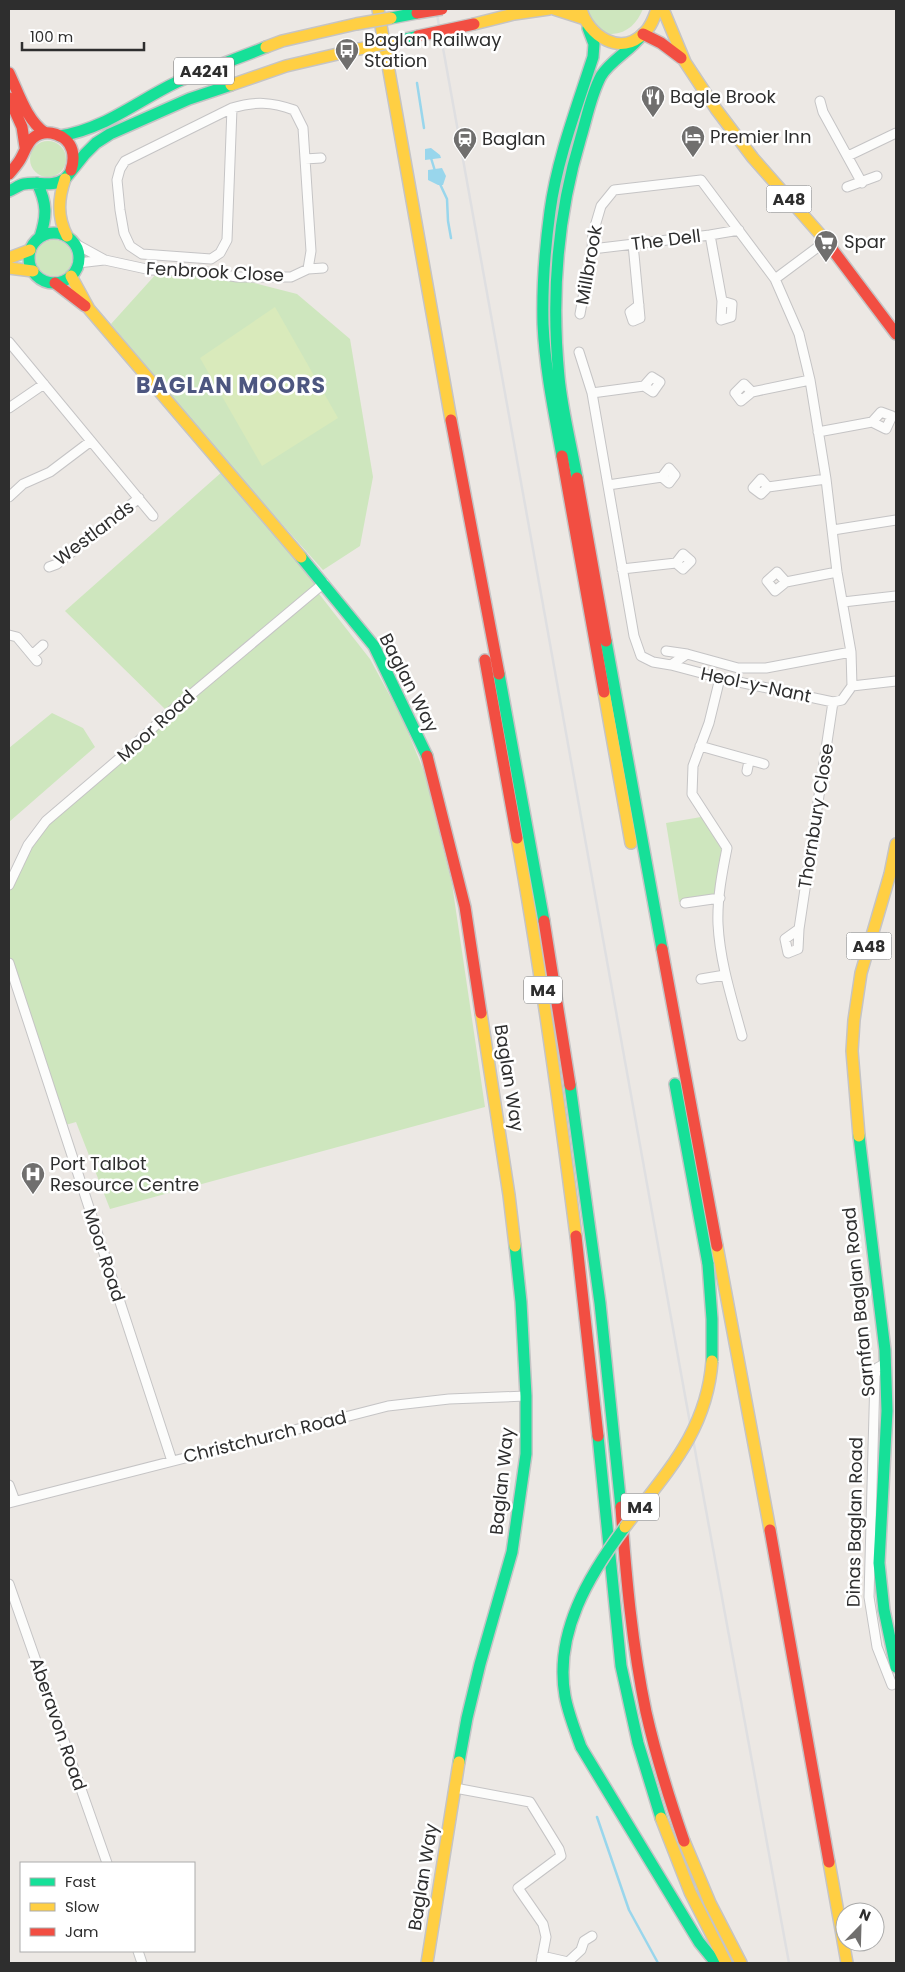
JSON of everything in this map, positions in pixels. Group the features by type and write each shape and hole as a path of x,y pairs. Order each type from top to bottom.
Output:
{"main road":[{"name":"M4","path":"367,9 518,843 545,1008 585,1306 621,1666 630,1715 657,1810 693,1899 726,1963"},
{"name":"M4","path":"378,9 458,456 527,821 560,1016 601,1314 631,1614 646,1711 672,1807 688,1853 717,1918 741,1963"},
{"name":"A4241","path":"45,132 60,136 80,133 177,82 282,41 356,24 442,9"},
{"name":"A4241","path":"68,175 91,148 110,134 189,99 286,66 514,14 550,9"},
{"path":"554,9 584,18 596,36 605,41 630,41 642,35"},
{"path":"657,9 647,30 630,50 602,74 569,177 561,215 554,291 554,326 559,378 687,1089 745,1390 848,1963"},
{"name":"A48","path":"664,9 685,62"},
{"path":"584,18 594,44 594,57 562,157 550,208 544,271 543,324 548,380 633,854"},
{"name":"A48","path":"642,35 673,50 685,62 716,109 753,158 826,241 896,334"},
{"path":"9,73 31,119 36,126 45,132"},
{"path":"9,98 22,127 25,147"},
{"path":"9,174 20,160 25,147 32,138 45,132"},
{"path":"37,183 47,204 40,237 30,250 29,257 33,271 42,280 55,283 66,280 71,276 78,264 79,256 60,225 60,191 74,161 73,151 68,142 60,136"},
{"path":"9,191 24,184 52,185 68,175"},
{"path":"40,237 53,233 70,240"},
{"path":"9,258 30,250"},
{"path":"9,268 33,271"},
{"name":"Baglan Way","path":"71,276 89,308 324,583 374,646 428,758 464,907 506,1176 521,1302 526,1396 526,1454 512,1552 480,1664 467,1718 427,1963"},
{"name":"Baglan Way","path":"55,283 89,308"},
{"name":"A48","path":"893,871 896,844"},
{"name":"Sarnfan Baglan Road","path":"884,1610 879,1563 887,1411 886,1363 860,1146 852,1051 854,1020 861,973 893,871"},
{"name":"M4","path":"672,1069 708,1264 713,1338 711,1371 703,1409 689,1440 663,1478 607,1549 588,1579 574,1610 566,1639 564,1690 570,1716 581,1747 694,1934 716,1963"},
{"name":"Dinas Baglan Road","path":"884,1610 896,1667"}],"street":[{"path":"820,101 819,113 848,156 862,183"},
{"name":"Fenbrook Close","path":"70,240 105,260 150,270 200,271 237,277 291,277 308,269 311,252 303,128 294,110 280,104 250,103 232,108 125,161 120,169 118,180 124,233 130,246 142,254 211,259 220,253 227,240 232,108"},
{"path":"848,156 896,133"},
{"path":"305,159 321,158"},
{"path":"847,188 877,176"},
{"name":"Millbrook","path":"580,314 592,249 593,233 602,206 614,190 701,180 739,230"},
{"path":"739,230 775,279 799,334 810,380 826,479 837,572 844,602 851,652 852,686"},
{"name":"The Dell","path":"592,249 739,230"},
{"path":"710,235 722,301"},
{"path":"775,279 826,241"},
{"path":"633,244 639,305"},
{"name":"Fenbrook Close","path":"78,264 105,260"},
{"path":"308,269 323,268"},
{"name":"Westlands","path":"9,342 154,516"},
{"name":"Heol-y-Nant","path":"579,352 592,393 634,636 641,656 653,662 720,678 837,701"},
{"path":"752,392 810,380"},
{"path":"9,408 44,384"},
{"path":"592,393 644,386"},
{"path":"818,432 872,422"},
{"path":"9,497 23,484 50,472 90,440"},
{"path":"608,485 662,477"},
{"path":"768,487 826,479"},
{"name":"Westlands","path":"49,567 57,564 139,498"},
{"path":"833,530 896,520"},
{"path":"622,569 676,563"},
{"path":"786,582 837,572"},
{"name":"Moor Road","path":"9,885 28,845 46,821 169,713 324,583"},
{"path":"844,602 896,596"},
{"path":"9,635 17,637 35,658 43,645"},
{"name":"Heol-y-Nant","path":"666,651 687,654 738,668 766,668 851,652"},
{"name":"Heol-y-Nant","path":"671,665 687,654"},
{"path":"720,678 709,723 693,766 692,794 727,848 721,878 718,923 725,975 742,1036"},
{"path":"837,701 852,686 896,681"},
{"name":"Thornbury Close","path":"799,930 837,701"},
{"path":"700,746 764,764"},
{"path":"747,771 749,761"},
{"path":"685,903 720,898"},
{"name":"Moor Road","path":"9,963 172,1461"},
{"path":"701,979 725,975"},
{"name":"Dinas Baglan Road","path":"886,1363 877,1368 875,1376 868,1586 871,1622 877,1647 892,1685"},
{"name":"Christchurch Road","path":"12,1502 388,1406 449,1399 526,1396"},
{"path":"9,1486 12,1502"},
{"name":"Aberavon Road","path":"9,1584 107,1862"},
{"path":"455,1788 530,1802 559,1849 561,1856 518,1888 543,1924 546,1937 542,1960 568,1962 582,1950 584,1941 592,1936"}],"green space":[{"path":"587,9 643,9 638,19 623,32 607,34 594,27"},
{"path":"48,141 60,147 66,159 60,171 48,177 36,171 30,159 36,147"},
{"path":"54,240 61,241 67,245 71,251 71,265 67,271 61,275 54,276 47,275 41,271 37,265 36,258 37,251 41,245 47,241"},
{"path":"198,272 235,278 297,294 350,339 373,477 360,546 323,570 230,466 111,324 157,273"},
{"path":"275,307 338,418 262,466 200,358"},
{"path":"223,471 319,582 166,710 65,611"},
{"path":"316,590 370,659 403,720 425,774 452,884 485,1107 110,1209 76,1122 62,1126 9,963 9,885 36,831"},
{"path":"52,713 83,728 95,747 9,822 9,748"},
{"path":"701,817 722,845 716,896 679,902 666,823"}],"water":[{"path":"431,148 441,158 425,160 425,149"},
{"path":"442,168 446,176 443,185 438,185 428,180 428,170"}],"waterway":[{"path":"417,83 424,128"},
{"path":"431,158 435,171"},
{"path":"440,184 447,199 451,238"},
{"path":"597,1817 629,1910 658,1963"}],"railway":[{"path":"436,9 789,1963"}],"traffic: fast":[{"path":"391,18 417,13"},
{"path":"562,456 550,390 544,341 544,268 550,211 557,172 593,57 594,44 588,28"},
{"path":"393,42 418,36"},
{"path":"577,478 562,402 557,346 556,286 561,226 573,167 598,83 605,70 641,36"},
{"path":"60,136 106,121 177,82 266,47"},
{"path":"9,191 24,184 60,182 65,179 96,143 110,134 189,99 231,85"},
{"path":"37,183 43,197 45,210 40,237"},
{"path":"54,233 64,235 72,240 77,248 79,258 77,268 72,276 64,281 54,283 44,281 36,276 31,268 29,258 31,248 36,240 44,235 54,233"},
{"path":"301,557 374,646 427,756"},
{"path":"606,641 662,949"},
{"path":"499,674 544,921"},
{"path":"675,1084 708,1264"},
{"path":"570,1085 600,1303 621,1507"},
{"path":"859,1136 885,1350 887,1411 879,1563 884,1610 896,1667"},
{"path":"459,1762 480,1664 512,1552 526,1454 526,1396 521,1302 515,1246"},
{"path":"708,1264 712,1319 712,1361"},
{"path":"598,1436 621,1666 638,1743 661,1818"},
{"path":"581,1747 565,1696 563,1673 565,1650 577,1606 587,1585 625,1527"},
{"path":"581,1747 699,1942 716,1963"}],"traffic: slow":[{"path":"378,9 451,420"},
{"path":"474,24 514,14 549,9"},
{"path":"554,9 582,18"},
{"path":"581,9 585,19 598,35 616,43 635,40 646,31 657,9"},
{"path":"663,9 685,62 716,109 753,158 826,241"},
{"path":"356,24 391,18"},
{"path":"266,47 282,41 356,24"},
{"path":"359,49 393,42"},
{"path":"231,85 286,66 359,49"},
{"path":"65,179 61,194 60,215 67,236"},
{"path":"9,258 30,250"},
{"path":"9,268 33,271"},
{"path":"71,276 89,309 301,557"},
{"path":"604,692 631,843"},
{"path":"517,838 549,1037 576,1236"},
{"path":"859,1136 852,1051 854,1020 861,973 890,874 896,844"},
{"path":"481,1013 515,1246"},
{"path":"717,1246 770,1530"},
{"path":"625,1527 669,1470 693,1431 702,1409 712,1361"},
{"path":"427,1963 459,1762"},
{"path":"661,1818 690,1892 726,1963"},
{"path":"684,1841 710,1903 741,1963"},
{"path":"829,1862 847,1963"}],"traffic: jam":[{"path":"417,13 442,9"},
{"path":"418,36 474,24"},
{"path":"643,34 661,43 681,58"},
{"path":"9,73 28,113 45,133"},
{"path":"9,98 22,127 25,147"},
{"path":"9,174 31,140 44,133 56,134 70,145 73,155 71,170"},
{"path":"826,241 896,334"},
{"path":"55,283 85,306"},
{"path":"451,420 499,674"},
{"path":"562,456 604,692"},
{"path":"577,478 606,641"},
{"path":"485,660 517,838"},
{"path":"427,756 465,907 481,1013"},
{"path":"544,921 570,1085"},
{"path":"662,949 717,1246"},
{"path":"576,1236 598,1436"},
{"path":"621,1507 630,1610 641,1687 658,1761 684,1841"},
{"path":"770,1530 829,1862"}],"place":[{"name":"Baglan Railway Station","path":"347,71"},
{"name":"Bagle Brook","path":"653,118"},
{"name":"Premier Inn","path":"693,158"},
{"name":"Baglan","path":"465,160"},
{"name":"Spar","path":"826,263"},
{"name":"Port Talbot Resource Centre","path":"33,1195"}],"district":[{"name":"BAGLAN MOORS","path":"231,385"}]}
